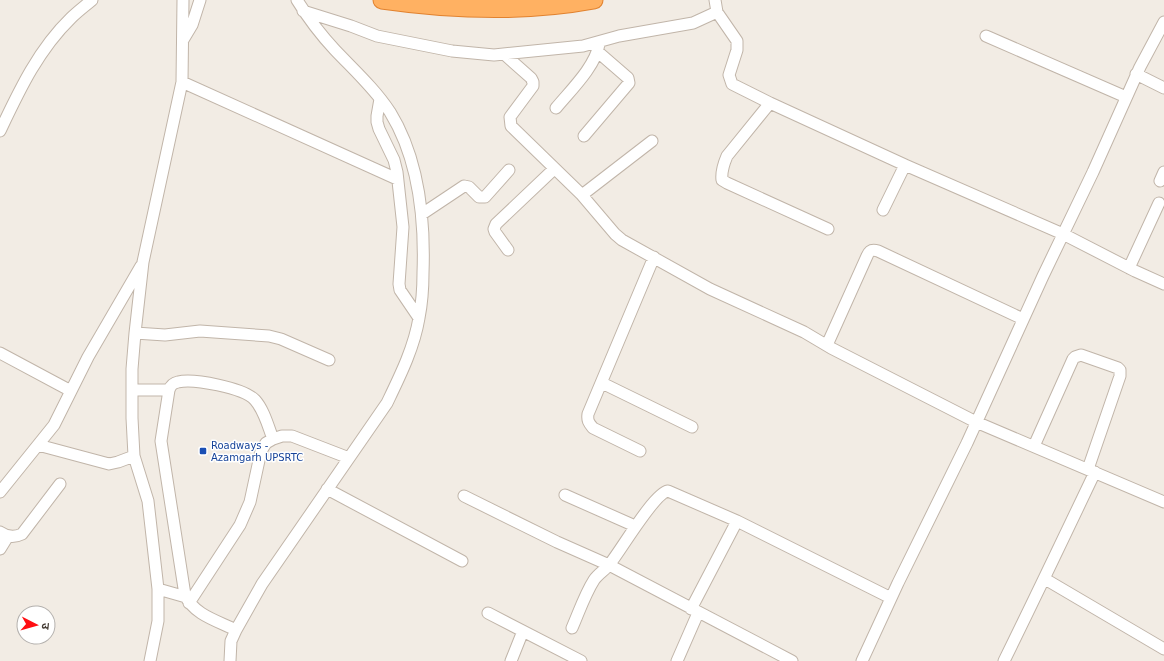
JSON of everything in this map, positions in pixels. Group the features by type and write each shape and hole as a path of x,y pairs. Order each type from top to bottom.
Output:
{"highway":[{"path":"382,0 420,5 483,9 535,7 594,0"}],"street":[{"path":"0,131 23,83 45,48 71,18 92,0"},
{"path":"150,661 158,621 158,589 148,501 134,456 132,369 143,262 182,82 183,0"},
{"path":"182,42 192,25 200,0"},
{"path":"230,661 232,641 236,630 262,584 386,403 401,373 419,318 423,286 424,251 422,214 417,184 407,145 400,129 371,87 320,34 297,0"},
{"path":"715,0 717,12 737,41 737,50 729,75 732,84 905,165 1063,234 1164,284"},
{"path":"303,11 377,36 465,53 484,55 575,47 598,47 619,36 693,23 717,12"},
{"path":"862,661 976,422 1136,74 1164,22"},
{"path":"986,36 1126,97"},
{"path":"556,108 592,64 598,47"},
{"path":"584,136 629,83 628,78 598,47"},
{"path":"504,54 531,78 533,82 532,86 510,117 511,126 582,195 615,234 629,245 654,257 710,289 804,332 976,422 1164,502"},
{"path":"1136,74 1164,88"},
{"path":"182,82 397,179"},
{"path":"380,99 377,122 396,166 403,227 398,284 402,295 419,318"},
{"path":"770,103 727,156 722,180 828,230"},
{"path":"582,195 652,141"},
{"path":"883,210 905,165"},
{"path":"508,250 495,232 494,229 496,224 554,169"},
{"path":"422,214 464,186 469,187 479,197 485,197 509,170"},
{"path":"1129,268 1159,203"},
{"path":"827,345 871,250 878,251 1023,319"},
{"path":"640,451 593,428 588,423 588,414 654,257"},
{"path":"0,492 54,425 88,357 143,262"},
{"path":"135,333 165,335 200,331 269,336 281,339 329,360"},
{"path":"0,353 71,391"},
{"path":"1004,661 1044,579 1092,471 1120,376 1120,370 1081,355 1075,356 1034,446"},
{"path":"187,600 161,441 169,390 172,384 187,381 218,385 250,396 258,404 273,439"},
{"path":"602,383 692,427"},
{"path":"132,390 169,390"},
{"path":"187,600 240,525 250,502 261,451 266,443 282,436 292,436 349,458"},
{"path":"38,445 109,464 134,456"},
{"path":"0,549 4,534 13,537 22,534 60,484"},
{"path":"327,489 462,562"},
{"path":"572,628 593,582 609,565 635,526 660,496 668,490 737,521 891,598"},
{"path":"565,495 635,526"},
{"path":"464,496 557,542 609,565 694,611 792,661"},
{"path":"677,661 694,611 737,521"},
{"path":"1044,579 1164,649"},
{"path":"158,589 187,600 203,614 236,630"},
{"path":"488,613 581,661"},
{"path":"511,661 523,631"}],"place":[{"name":"Roadways - Azamgarh UPSRTC","path":"203,451"}]}
